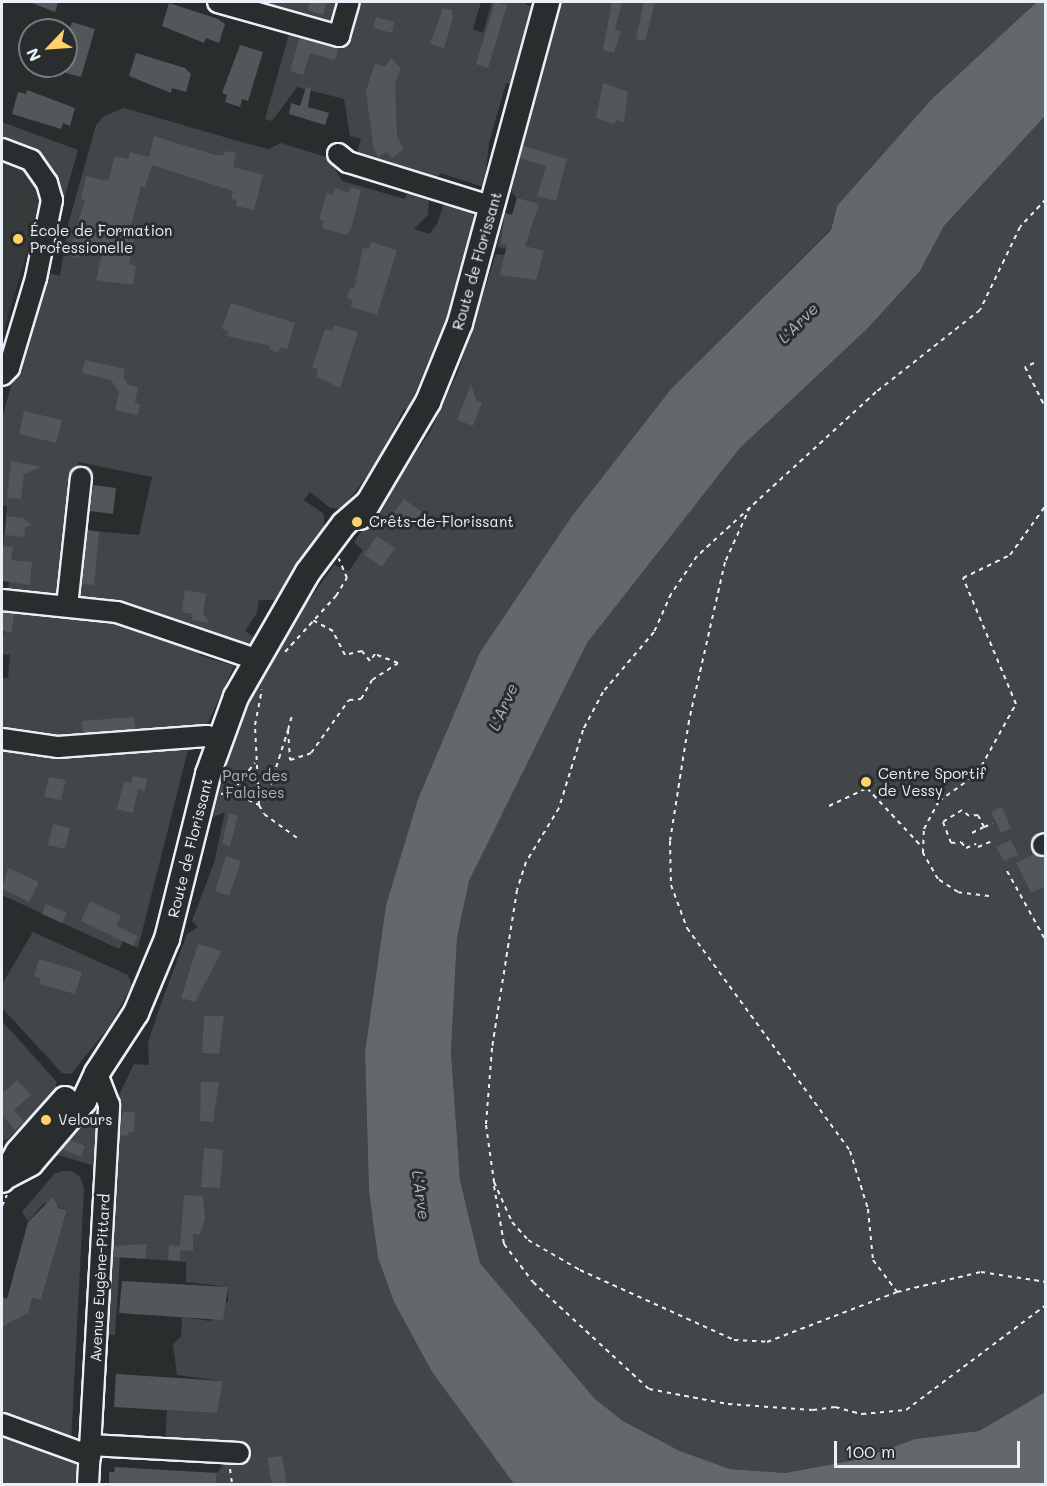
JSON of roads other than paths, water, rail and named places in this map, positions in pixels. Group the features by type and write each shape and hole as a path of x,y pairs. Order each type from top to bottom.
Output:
{"main road":[{"name":"Route de Florissant","path":"4,1179 31,1163 84,1101 97,1074 128,1027 156,971 176,908 203,793 219,739 255,659 300,590 308,572 344,524 367,504 402,451 445,363 493,207 545,2"}],"street":[{"path":"218,2 339,36 349,2"},
{"path":"2,149 31,160 47,183 52,200 36,278 9,368 2,375"},
{"path":"338,154 348,162 493,207"},
{"path":"67,606 81,478"},
{"path":"2,600 117,612 255,659"},
{"path":"2,739 58,747 207,736 219,739"},
{"name":"Avenue Eugène-Pittard","path":"88,1485 109,1106 97,1074"},
{"path":"2,1424 90,1450 239,1453"}],"water":[{"name":"L'Arve","path":"1037,2 1045,2 1045,116 944,226 920,271 868,328 740,448 587,643 469,881 457,938 451,1052 460,1180 480,1263 595,1399 623,1421 680,1451 730,1469 785,1473 860,1459 915,1439 979,1431 1045,1392 1045,1484 514,1484 432,1372 394,1302 378,1258 369,1192 365,1052 386,905 418,799 480,652 572,516 671,389 831,230 837,206 931,100"}],"place":[{"name":"École de Formation Professionelle","path":"18,239"},
{"name":"Crêts-de-Florissant","path":"357,522"},
{"name":"Centre Sportif de Vessy","path":"866,782"},
{"name":"Velours","path":"46,1120"}],"park label":[{"name":"Parc des Falaises","path":"255,784"}]}
